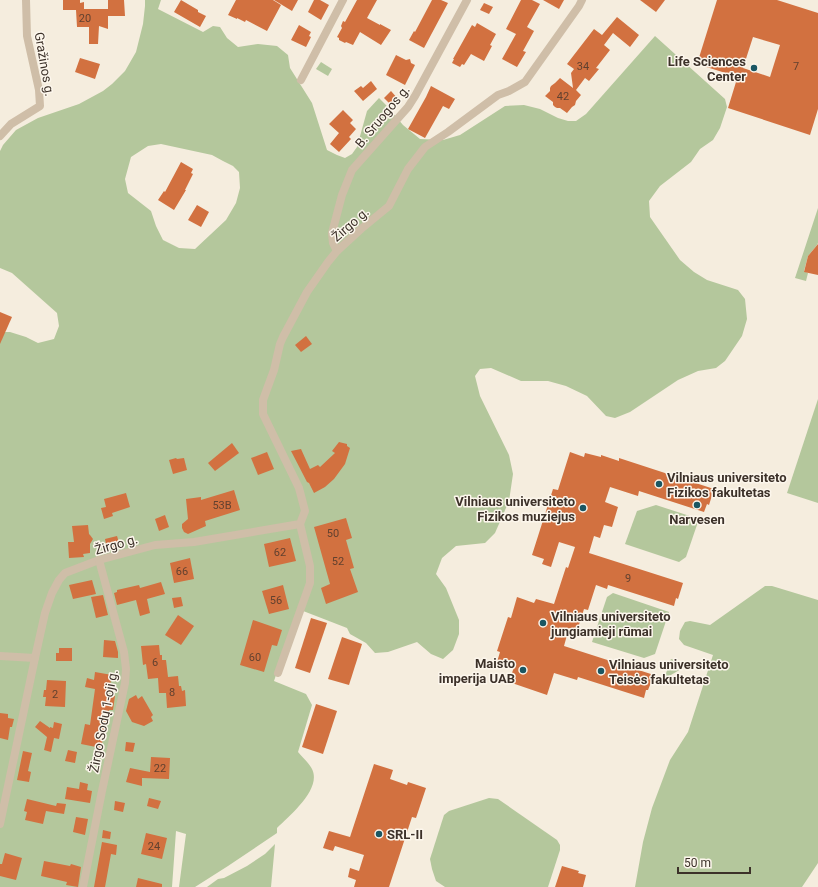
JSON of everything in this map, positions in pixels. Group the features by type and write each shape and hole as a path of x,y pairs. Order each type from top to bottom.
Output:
{"street":[{"name":"Gražinos g.","path":"0,136 11,124 40,106 39,90 27,36 26,0"},
{"path":"301,80 343,0"},
{"name":"B. Sruogos g.","path":"337,251 333,243 332,233 342,195 352,170 408,107 467,0"},
{"name":"Žirgo g.","path":"278,673 310,583 310,566 300,524 305,511 299,488 264,414 263,400 274,370 283,337 307,292 337,251 389,206 408,169 426,147 498,95 525,82 582,0"},
{"name":"Žirgo g.","path":"0,824 45,613 52,593 59,580 65,574 99,560 155,545 194,542 300,524"},
{"name":"Žirgo Sodų 1-oji g.","path":"83,887 125,683 126,669 124,652 99,560"},
{"path":"0,656 35,658"}],"green space":[{"path":"145,0 161,0 158,9 203,32 213,26 220,27 227,38 238,47 258,44 277,46 288,55 290,68 312,103 327,150 345,158 352,154 357,147 367,111 379,98 403,125 420,139 443,140 460,135 505,106 524,105 540,109 558,118 568,121 576,121 586,114 655,36 725,99 727,107 720,128 713,140 700,149 691,162 660,186 649,201 650,217 680,260 694,272 707,280 738,290 745,299 747,319 742,336 725,361 716,368 698,371 678,380 630,412 615,418 606,416 587,396 566,386 548,381 521,381 491,368 480,369 475,376 480,396 509,455 513,474 509,501 495,533 485,543 456,546 442,558 436,574 446,588 459,620 459,634 453,650 443,659 431,654 417,642 388,652 375,653 366,643 350,634 347,628 298,609 274,681 306,694 312,705 298,752 311,767 314,777 313,785 309,793 296,809 277,828 277,833 195,887 179,887 186,834 176,831 172,887 0,887 0,332 10,332 38,343 54,339 59,326 57,313 12,273 0,268 0,151 3,145 16,130 38,118 79,104 103,91 125,71 136,52 143,24","holes":["161,144 212,155 233,166 239,172 240,188 236,203 226,220 195,249 179,248 163,240 151,211 128,193 125,179 131,157 148,146"]},
{"path":"321,62 332,69 328,76 316,69"},
{"path":"818,208 818,243 808,256 804,271 808,273 806,281 795,278"},
{"path":"818,399 818,503 787,493"},
{"path":"656,505 699,519 686,557 679,562 625,544 637,511"},
{"path":"765,586 772,586 818,600 818,863 802,887 635,887 643,842 652,808 670,760 688,732 713,655 684,645 679,639 680,631 685,622 690,621 710,625"},
{"path":"613,593 669,612 655,654 644,658 592,642 607,597"},
{"path":"671,659 688,665 664,679"},
{"path":"489,798 498,799 557,840 560,845 560,850 548,887 445,887 436,881 430,859 444,815 449,811"},
{"path":"275,844 271,887 207,887 218,879 224,878 247,866 265,854"}],"building":[{"path":"63,0 80,0 80,3 84,2 84,9 108,9 108,0 124,0 125,16 108,16 108,29 99,26 98,44 89,44 89,27 77,27 76,10 63,10"},
{"path":"181,0 206,16 200,27 174,12"},
{"path":"236,0 273,0 281,5 267,31 246,20 245,22 228,15"},
{"path":"274,0 298,0 292,11"},
{"path":"314,0 320,0 329,5 321,20 308,12"},
{"path":"357,0 377,0 367,18 391,30 381,45 360,32 353,45 339,40 337,37 342,28 341,26 343,21 345,22"},
{"path":"432,0 441,0 448,3 424,48 409,40 414,31 415,32"},
{"path":"521,0 532,0 540,4 527,27 534,31 523,51 526,52 517,67 502,59 516,34 506,29"},
{"path":"543,0 564,0 559,9"},
{"path":"640,0 665,0 656,12"},
{"path":"717,0 777,0 818,13 818,109 810,135 728,108 736,82 734,81 735,76 697,64","holes":["753,37 780,45 770,77 743,68"]},
{"path":"484,3 493,7 489,14 480,10"},
{"path":"617,17 639,35 630,47 613,33 604,45 610,50 596,68 599,69 589,81 585,78 576,90 581,95 576,101 575,105 567,113 560,108 555,107 553,102 545,96 550,91 551,86 560,78 573,88 571,73 574,69 567,64 594,29 602,35"},
{"path":"477,23 496,34 490,45 492,46 484,61 471,54 464,65 462,64 460,67 452,63 472,25 475,27"},
{"path":"299,25 311,32 309,36 311,37 306,47 291,40"},
{"path":"396,55 406,60 410,59 411,63 415,65 405,85 386,75"},
{"path":"80,58 100,64 95,79 75,72"},
{"path":"371,81 377,89 363,101 354,91 361,86 363,88"},
{"path":"431,86 455,99 449,109 443,106 425,138 408,129"},
{"path":"391,91 398,99 391,105 384,98"},
{"path":"343,110 353,120 350,123 356,129 349,137 351,139 339,152 330,144 339,133 329,124"},
{"path":"181,162 193,169 191,173 193,174 186,190 174,210 158,200 164,191 165,192"},
{"path":"197,205 209,212 201,227 188,220"},
{"path":"818,244 818,275 804,272 808,256"},
{"path":"0,312 12,317 0,344"},
{"path":"306,336 312,344 301,352 295,345"},
{"path":"339,442 347,444 350,448 345,464 334,479 325,487 314,493 291,451 301,449 310,469 318,465 320,467 335,453 332,451"},
{"path":"232,443 239,453 215,471 208,463"},
{"path":"267,452 274,469 258,475 251,458"},
{"path":"570,452 584,457 585,453 601,457 601,455 619,461 619,458 714,489 709,505 707,504 704,512 639,491 638,496 610,487 605,502 618,507 612,527 604,525 600,538 594,536 589,553 683,583 674,606 608,585 607,589 596,585 588,610 584,609 577,631 569,628 564,646 654,675 648,690 646,690 644,698 578,677 577,680 554,673 547,695 509,682 514,667 497,662 500,652 497,651 508,617 511,618 517,597 534,603 536,599 554,604 566,567 568,568 575,547 559,542 551,567 542,564 544,559 532,555 553,489 558,490"},
{"path":"184,458 187,470 173,474 169,460"},
{"path":"234,490 240,510 205,521 206,526 188,534 184,532 182,524 188,519 186,499 201,497 201,500"},
{"path":"126,493 130,507 112,513 113,516 104,519 101,508 106,507 104,499"},
{"path":"165,515 169,527 159,531 155,519"},
{"path":"346,518 352,538 346,540 354,568 350,569 358,592 326,604 321,588 330,584 314,527"},
{"path":"88,525 89,534 93,539 90,544 90,553 83,554 84,557 69,558 68,542 74,542 72,526"},
{"path":"117,536 120,546 107,549 105,539"},
{"path":"290,538 296,561 269,567 264,544"},
{"path":"190,558 194,579 174,583 170,563"},
{"path":"92,580 96,594 73,599 69,585"},
{"path":"161,582 165,594 147,599 150,613 140,616 136,600 117,605 114,593 117,592 117,590 139,585 140,588"},
{"path":"283,585 289,609 269,614 262,591"},
{"path":"103,595 108,615 96,618 91,597"},
{"path":"181,597 183,606 174,608 172,598"},
{"path":"178,615 194,626 181,645 165,635"},
{"path":"311,618 327,623 310,673 295,668"},
{"path":"253,620 282,630 277,646 272,645 264,672 240,665"},
{"path":"342,637 362,644 349,685 328,679"},
{"path":"104,640 115,641 118,658 103,657"},
{"path":"159,645 162,660 166,660 168,677 178,676 179,686 181,686 182,691 185,690 186,706 167,708 166,693 159,693 158,678 148,679 146,664 143,665 141,646"},
{"path":"59,648 72,648 72,661 56,661 56,653 59,653"},
{"path":"95,672 112,675 108,695 115,696 113,710 109,710 101,748 81,744 85,724 90,725 95,689 85,687 87,678 94,680"},
{"path":"47,680 66,681 65,707 45,706 46,697 43,697 44,690 46,690"},
{"path":"136,695 138,699 142,696 153,715 151,717 153,721 144,726 132,722 126,711 129,699"},
{"path":"316,704 337,711 323,754 302,747"},
{"path":"0,713 8,714 8,718 14,719 12,727 10,727 8,740 0,738"},
{"path":"40,721 50,728 53,728 54,722 62,724 59,739 54,738 51,752 44,750 47,737 35,727"},
{"path":"126,742 135,743 133,752 125,751"},
{"path":"68,750 77,752 75,763 65,761"},
{"path":"23,751 32,753 28,771 31,772 29,782 17,780"},
{"path":"151,757 170,758 169,779 142,778 142,786 126,782 130,768 150,772"},
{"name":"SRL-II","path":"374,764 393,770 390,779 407,785 408,782 426,788 416,818 412,817 389,887 354,887 356,880 348,877 350,868 359,871 364,855 335,846 333,851 323,848 329,831 350,837"},
{"path":"80,782 88,784 87,790 92,791 90,803 65,799 67,787 79,789"},
{"path":"149,798 161,801 158,809 147,806"},
{"path":"27,799 56,806 57,803 66,804 64,814 46,811 43,824 25,820 27,812 24,811"},
{"path":"115,801 125,803 123,812 114,810"},
{"path":"76,817 88,819 85,835 73,832"},
{"path":"103,830 111,832 110,839 102,838"},
{"path":"146,833 167,838 162,859 141,854"},
{"path":"102,842 117,845 116,855 111,854 105,887 94,887"},
{"path":"5,853 22,858 16,880 0,876 0,864 2,864"},
{"path":"44,861 70,866 71,864 81,867 78,887 66,885 67,882 41,876"},
{"path":"562,866 579,871 578,873 586,875 583,887 555,887"},
{"path":"138,878 162,884 162,887 136,887"}],"place":[{"name":"Life Sciences Center","path":"754,68"},
{"name":"Vilniaus universiteto Fizikos fakultetas","path":"659,484"},
{"name":"Narvesen","path":"697,505"},
{"name":"Vilniaus universiteto Fizikos muziejus","path":"583,508"},
{"name":"Vilniaus universiteto jungiamieji rūmai","path":"543,623"},
{"name":"Maisto imperija UAB","path":"523,670"},
{"name":"Vilniaus universiteto Teisės fakultetas","path":"601,671"},
{"name":"SRL-II","path":"379,834"}]}
